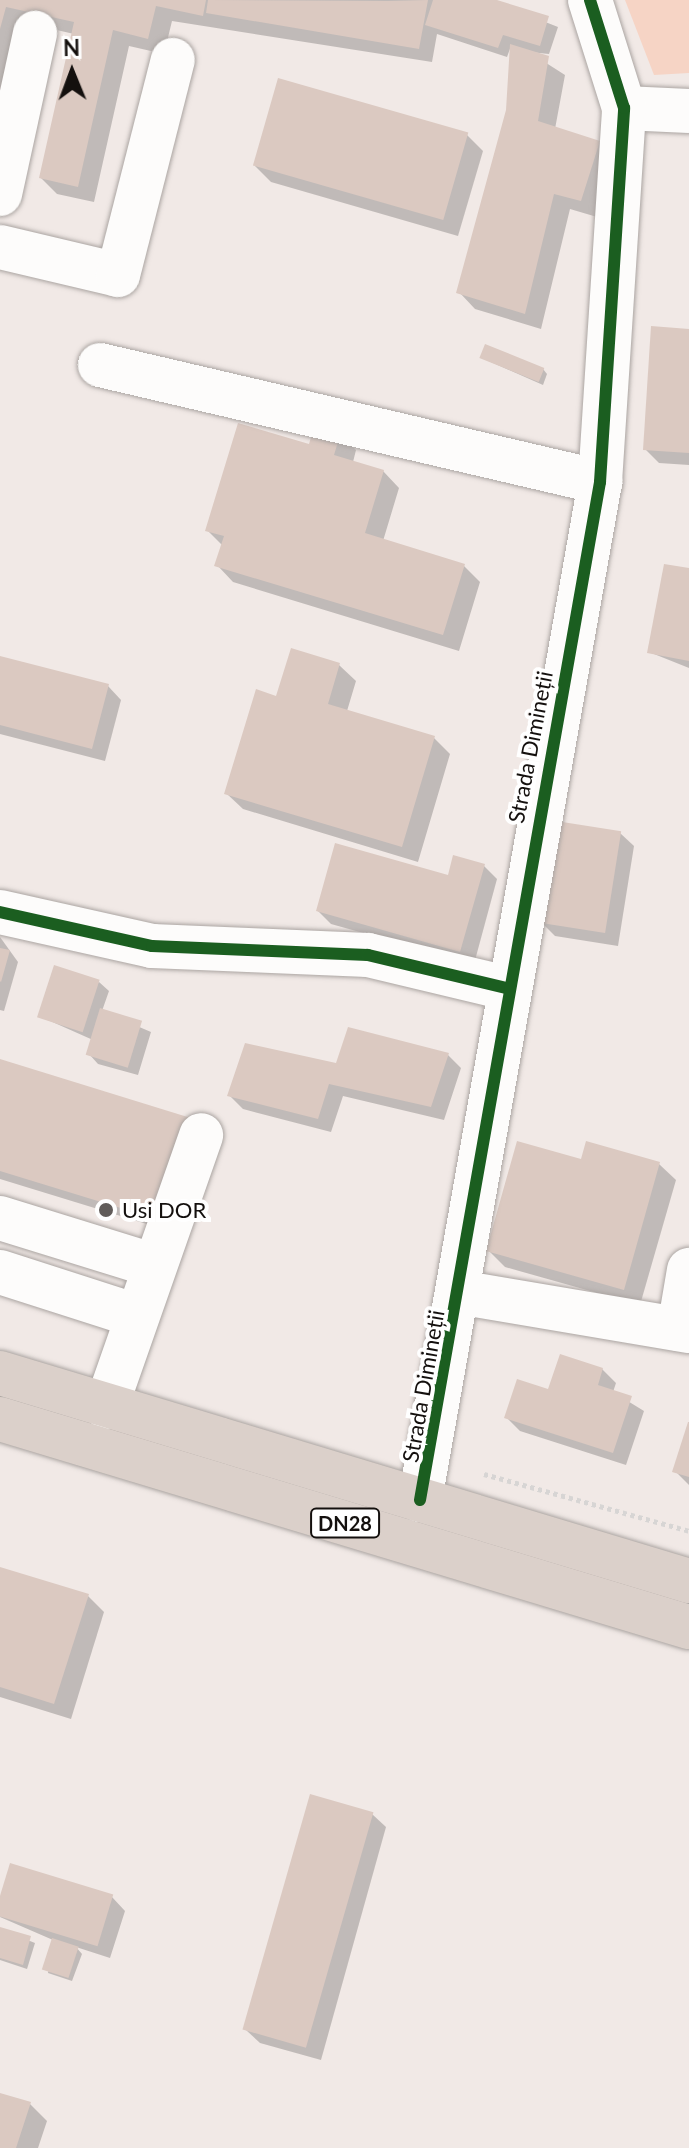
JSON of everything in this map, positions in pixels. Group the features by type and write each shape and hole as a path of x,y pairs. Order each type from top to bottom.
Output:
{"highway":[{"name":"DN28","path":"0,1373 106,1407 426,1480 689,1581"},
{"name":"DN28","path":"0,1419 689,1627"}],"street":[{"name":"Strada Dimineții","path":"426,1480 506,988 600,482 624,108 590,0"},
{"path":"0,194 35,33"},
{"path":"0,247 118,275 173,60"},
{"path":"624,108 689,111"},
{"path":"100,365 600,482"},
{"path":"0,912 152,946 368,955 506,988"},
{"path":"106,1407 134,1315 201,1135"},
{"path":"0,1218 152,1265"},
{"path":"458,1292 684,1330 689,1270"},
{"path":"0,1272 134,1315"}],"path":[{"path":"426,1480 689,1531"}],"shaded area":[{"path":"625,0 689,0 689,73 654,75"}],"building":[{"path":"0,0 206,0 203,16 156,6 148,39 113,30 78,187 39,178 74,22 6,7 0,29"},
{"path":"208,0 428,0 419,49 206,13"},
{"path":"433,0 497,0 549,16 540,46 503,35 498,48 425,25"},
{"path":"510,44 549,56 538,121 600,141 581,201 554,194 525,314 456,293 506,110"},
{"path":"278,78 468,133 443,220 253,165"},
{"path":"651,326 689,329 689,453 643,450"},
{"path":"485,344 544,368 539,382 479,358"},
{"path":"238,423 309,444 315,424 341,432 334,455 384,470 365,533 465,564 443,635 214,566 224,536 205,531"},
{"path":"664,564 689,568 689,661 647,653"},
{"path":"291,648 340,663 328,704 435,736 402,847 224,794 256,689 276,696"},
{"path":"0,656 109,684 92,749 0,725"},
{"path":"556,821 621,831 605,933 540,923"},
{"path":"335,843 448,875 453,855 485,864 460,952 316,911"},
{"path":"0,948 10,950 1,982 0,981"},
{"path":"54,965 100,980 83,1032 37,1017"},
{"path":"100,1008 142,1021 128,1068 86,1055"},
{"path":"348,1027 449,1053 431,1107 329,1084 318,1119 227,1096 245,1043 336,1063"},
{"path":"0,1059 194,1119 163,1221 0,1171"},
{"path":"517,1141 581,1159 586,1141 660,1162 624,1290 486,1251"},
{"path":"560,1354 603,1368 598,1385 632,1396 613,1453 504,1418 517,1379 548,1389"},
{"path":"689,1422 689,1477 672,1472"},
{"path":"0,1567 89,1594 54,1704 0,1687"},
{"path":"310,1794 373,1812 306,2048 242,2030"},
{"path":"10,1863 113,1895 97,1946 0,1916 0,1896"},
{"path":"0,1927 31,1936 23,1965 0,1958"},
{"path":"52,1938 79,1947 68,1978 42,1969"},
{"path":"0,2093 31,2102 16,2148 0,2148"}],"cycle path":[{"path":"420,1500 600,482 624,108 590,0"},
{"path":"0,912 152,946 368,955 506,988"}],"place":[{"name":"Usi DOR","path":"106,1210"}]}
